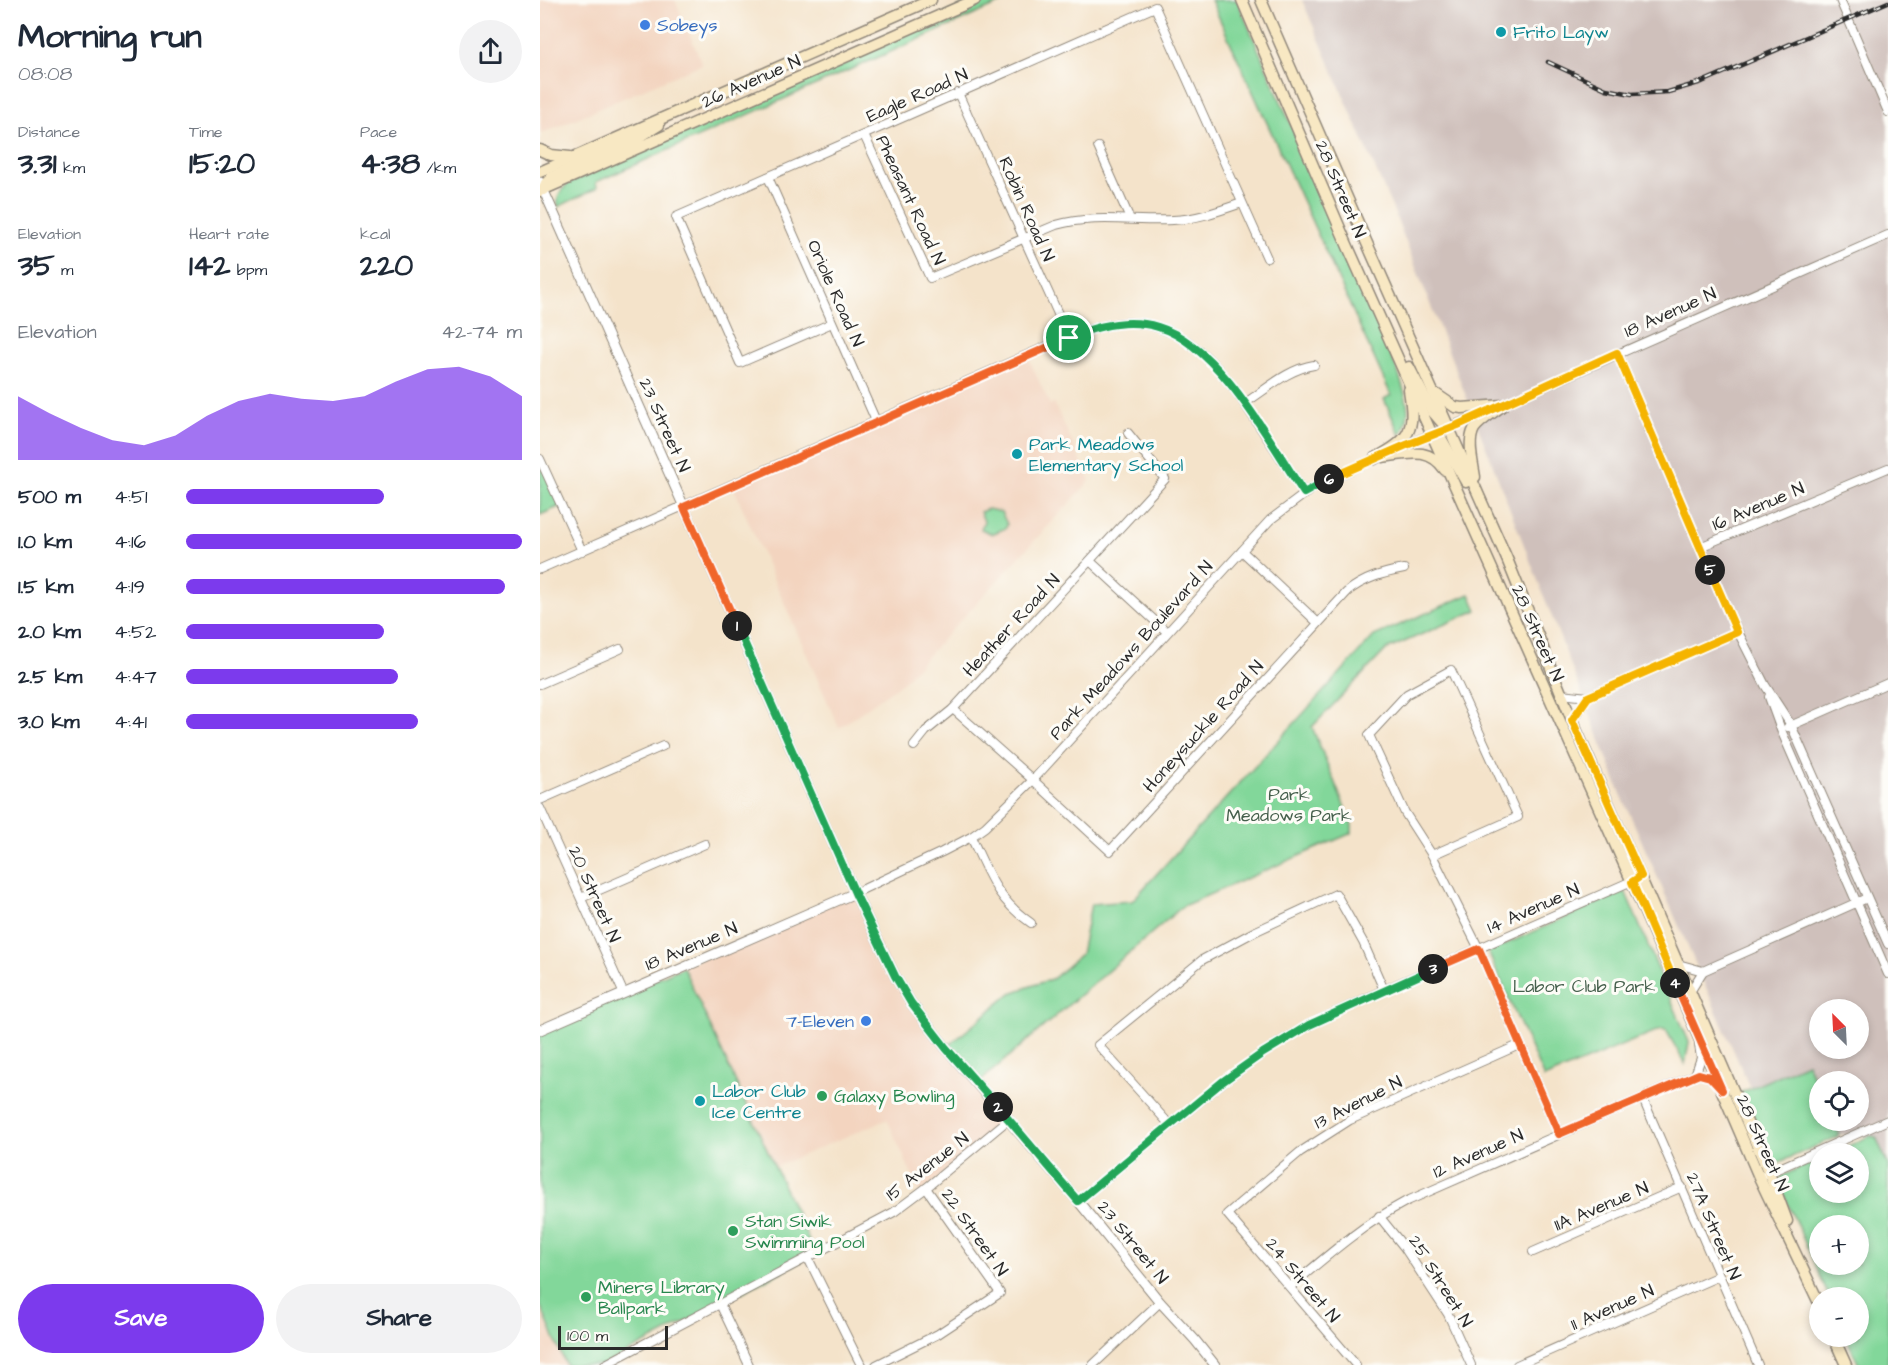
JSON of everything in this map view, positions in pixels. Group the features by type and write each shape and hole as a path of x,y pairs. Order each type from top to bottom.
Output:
{"main road":[{"name":"26 Avenue N","path":"540,172 931,0"},
{"name":"26 Avenue N","path":"541,187 975,0"},
{"name":"28 Street N","path":"1242,0 1378,315 1636,879 1678,964 1811,1287"},
{"name":"28 Street N","path":"1261,0 1507,560 1698,1037 1764,1175"},
{"path":"541,187 552,177 638,138 675,112"},
{"path":"540,150 551,155 573,157"},
{"path":"1378,315 1418,380 1432,411 1448,428"},
{"path":"1374,459 1392,449 1410,431 1411,404 1406,374"},
{"path":"1433,391 1449,403 1462,408 1503,405"},
{"path":"1479,496 1472,462 1471,439 1474,429 1503,405"},
{"path":"1433,433 1443,441 1468,486 1492,537 1507,560"},
{"path":"1374,459 1414,453 1427,455 1438,460 1458,490"},
{"path":"1838,1347 1846,1365"}],"street":[{"path":"1839,0 1888,112"},
{"name":"Eagle Road N","path":"832,323 740,363 676,217 1155,7 1267,258"},
{"name":"Robin Road N","path":"958,93 1069,338"},
{"name":"Pheasant Road N","path":"864,135 930,278 1068,222 1100,219 1191,218 1216,213 1242,203"},
{"path":"1098,147 1130,219"},
{"name":"Oriole Road N","path":"768,177 876,422"},
{"name":"23 Street N","path":"541,187 855,893 907,997 946,1048 1009,1119 1215,1365"},
{"name":"18 Avenue N","path":"1433,433 1503,405 1888,235"},
{"path":"540,569 1069,338 1094,328 1124,323 1162,328 1199,351 1217,368 1245,403 1304,493"},
{"name":"16 Avenue N","path":"1617,353 1700,547 1888,468"},
{"path":"1245,403 1292,372 1314,365"},
{"name":"Heather Road N","path":"914,746 926,731 953,709 1165,479 1128,433"},
{"name":"Park Meadows Boulevard N","path":"855,893 928,859 986,827 1033,780 1270,520 1304,493 1323,482 1433,433"},
{"path":"540,459 582,551"},
{"path":"1700,547 1737,632 1765,685 1791,725 1888,944"},
{"path":"1242,551 1317,622"},
{"path":"1090,561 1167,632"},
{"name":"Honeysuckle Road N","path":"1033,780 1110,851 1317,622 1356,585 1376,575 1404,569"},
{"path":"1561,694 1588,697 1737,632"},
{"path":"540,684 620,649"},
{"path":"1432,855 1518,817 1451,670 1407,694 1369,735 1405,813 1432,855 1479,949 1559,1134"},
{"path":"1781,730 1888,683"},
{"path":"1765,685 1781,730 1888,974"},
{"path":"1572,720 1588,697"},
{"path":"953,709 1033,780"},
{"path":"540,800 663,746"},
{"name":"20 Street N","path":"540,808 623,992"},
{"path":"971,837 1001,897 1013,910 1031,923"},
{"path":"580,898 705,844"},
{"name":"14 Avenue N","path":"1078,1201 1222,1082 1309,1025 1636,879"},
{"name":"18 Avenue N","path":"540,1030 855,893"},
{"path":"1170,1125 1098,1045 1202,960 1254,932 1336,894 1363,942 1384,990"},
{"path":"1690,992 1703,971 1868,897"},
{"path":"1678,964 1703,971"},
{"path":"1698,1037 1701,1058 1695,1075 1710,1077 1722,1090"},
{"name":"13 Avenue N","path":"1227,1214 1299,1152 1350,1120 1520,1045"},
{"name":"12 Avenue N","path":"1290,1287 1353,1234 1379,1216 1695,1075"},
{"name":"27A Street N","path":"1642,1099 1758,1365"},
{"name":"15 Avenue N","path":"604,1365 894,1212 1009,1119"},
{"path":"1764,1175 1888,1120"},
{"name":"11A Avenue N","path":"1533,1252 1682,1187"},
{"name":"22 Street N","path":"876,1365 938,1334 1000,1293 926,1188"},
{"name":"24 Street N","path":"1227,1214 1356,1365"},
{"name":"25 Street N","path":"1379,1216 1404,1247 1448,1314 1471,1365"},
{"path":"808,1258 861,1365"},
{"name":"11 Avenue N","path":"1517,1365 1719,1276"},
{"path":"1093,1365 1160,1302"},
{"path":"720,1304 749,1365"}],"shaded area":[{"path":"540,0 675,0 702,64 540,134"},
{"path":"1302,0 1888,0 1888,1165 1875,1137 1839,1134 1838,1131 1869,1131 1869,1071 1810,1071 1807,1064 1750,1088 1621,794 1395,214"},
{"path":"1027,355 1050,405 1054,403 1090,481 904,681 839,728 733,486"},
{"path":"855,893 903,991 1009,1119 920,1193 887,1119 775,1167 683,967"},
{"path":"540,1305 566,1365 540,1365"}],"green space":[{"path":"975,0 1008,0 596,182 597,188 558,207 560,193 569,183"},
{"path":"1211,0 1237,0 1398,372 1408,412 1405,427 1400,435 1384,399 1391,395"},
{"path":"544,469 561,506 540,515 540,471"},
{"path":"988,509 1001,512 1007,524 1006,528 992,534 981,529 984,521 980,512"},
{"name":"Park Meadows Park","path":"1470,594 1477,610 1386,650 1312,727 1352,825 1352,833 1183,906 977,1084 946,1048 1011,993 1054,978 1081,954 1091,904 1132,901 1374,636"},
{"name":"Labor Club Park","path":"1625,891 1689,1042 1685,1064 1666,1030 1661,1029 1544,1078 1488,952"},
{"path":"683,967 815,1254 604,1365 566,1365 540,1305 540,1030"},
{"path":"1807,1063 1810,1071 1809,1131 1838,1131 1839,1134 1823,1143 1809,1143 1809,1149 1773,1163 1768,1160 1738,1094"},
{"path":"1870,1136 1876,1137 1888,1165 1888,1365 1859,1365 1851,1347 1869,1347 1869,1287 1825,1287 1819,1275 1869,1275 1869,1215 1809,1215 1809,1252 1779,1184 1782,1176 1809,1164 1809,1203 1869,1203 1869,1143 1854,1143"}],"railway":[{"path":"1548,62 1606,89 1632,94 1668,92 1702,82 1888,2"}],"place":[{"name":"Sobeys","path":"645,25"},
{"name":"Frito Layw","path":"1501,32"},
{"name":"Park Meadows Elementary School","path":"1017,454"},
{"name":"7-Eleven","path":"866,1021"},
{"name":"Galaxy Bowling","path":"822,1096"},
{"name":"Labor Club Ice Centre","path":"700,1101"},
{"name":"Stan Siwik Swimming Pool","path":"733,1231"},
{"name":"Miners Library Ballpark","path":"586,1297"}],"route":[{"path":"1124,323 1156,326 1189,343 1211,362 1245,403 1304,493 1374,459 1433,433 1458,425 1617,353 1737,632 1588,697 1572,720 1641,876 1632,882 1722,1090 1710,1077 1699,1074 1559,1134 1479,949 1309,1025 1263,1053 1222,1082 1078,1201 946,1048 903,991 855,893 684,507 1069,338 1094,328 1124,323"}]}
